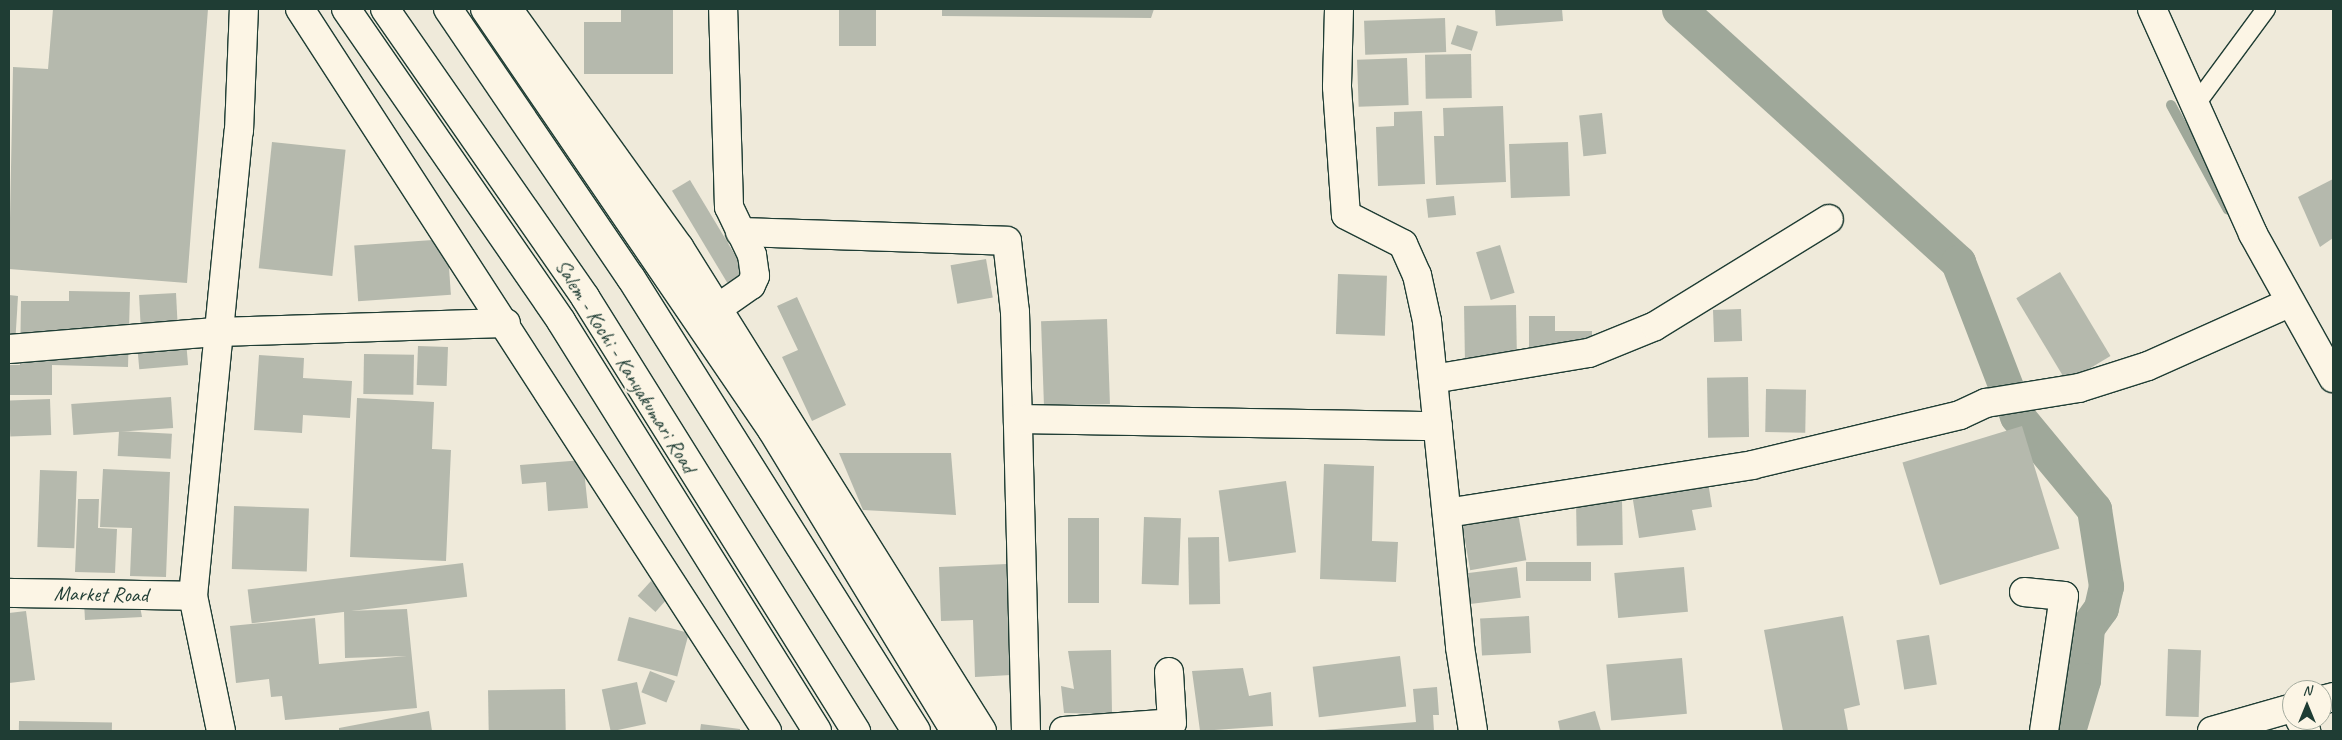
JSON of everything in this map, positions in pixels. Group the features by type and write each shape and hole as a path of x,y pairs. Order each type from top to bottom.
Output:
{"main road":[{"path":"221,731 193,596 239,131 244,9"},
{"path":"300,9 506,323 768,731"},
{"path":"346,9 560,321 817,731"},
{"name":"Salem - Kochi - Kanyakumari Road","path":"385,9 585,297 856,731"},
{"path":"448,9 631,278 916,731"},
{"path":"485,9 772,430 955,731"},
{"path":"508,9 718,308 982,731"},
{"path":"718,308 751,285 755,276 752,255 729,207 723,9"},
{"path":"1338,9 1337,87 1346,215 1403,244 1421,293 1434,379 1447,513 1473,731"},
{"path":"2152,9 2253,234 2289,303 2333,378"},
{"path":"1434,379 1588,353 1655,326 1829,219"},
{"path":"740,232 1007,241 1012,260 1026,731"},
{"path":"1447,513 1752,465 1960,415 1986,403 2079,388 2148,366 2289,303"},
{"path":"9,349 218,332 506,323"},
{"path":"1018,419 1438,426"},
{"path":"2024,592 2064,596 2044,731"},
{"name":"Market Road","path":"9,593 193,596"},
{"path":"1064,731 1172,723 1169,672"},
{"path":"2212,731 2282,711"}],"lane":[{"path":"2196,104 2266,9"}],"building":[{"path":"53,9 208,9 187,283 9,269 13,67 48,69"},
{"path":"621,9 673,9 673,74 584,74 584,22 621,22"},
{"path":"839,9 876,9 876,46 839,46"},
{"path":"942,9 1154,9 1151,18 942,16"},
{"path":"1495,9 1562,9 1563,21 1496,26"},
{"path":"1445,18 1446,52 1365,55 1364,21"},
{"path":"1457,25 1478,32 1472,51 1451,44"},
{"path":"1471,54 1472,98 1426,99 1425,55"},
{"path":"1407,58 1409,105 1359,107 1357,60"},
{"path":"1503,106 1506,182 1436,185 1434,136 1444,136 1443,108"},
{"path":"1422,111 1425,184 1378,186 1376,127 1394,126 1394,112"},
{"path":"1602,113 1606,154 1583,156 1579,115"},
{"path":"272,142 346,150 332,276 259,268"},
{"path":"1568,142 1570,196 1511,198 1509,144"},
{"path":"2333,179 2333,238 2320,247 2298,197"},
{"path":"690,180 748,276 730,287 672,191"},
{"path":"1454,196 1456,215 1428,218 1426,199"},
{"path":"447,239 451,295 358,301 354,245"},
{"path":"1500,245 1515,293 1491,300 1476,252"},
{"path":"986,259 993,297 957,304 951,265"},
{"path":"2060,272 2110,356 2067,382 2016,298"},
{"path":"1338,274 1387,276 1385,336 1336,334"},
{"path":"69,291 130,292 128,367 52,365 52,395 9,395 9,365 20,365 21,301 69,301"},
{"path":"176,293 178,327 141,329 139,295"},
{"path":"9,295 18,296 15,346 9,345"},
{"path":"797,297 846,405 812,421 782,357 798,350 777,306"},
{"path":"1516,305 1517,362 1465,363 1464,306"},
{"path":"1741,309 1742,341 1714,342 1713,310"},
{"path":"1529,316 1555,316 1555,331 1592,331 1592,348 1529,347"},
{"path":"1107,319 1110,404 1044,406 1041,321"},
{"path":"186,341 188,365 139,369 137,345"},
{"path":"418,346 448,347 447,386 417,385"},
{"path":"364,354 414,355 413,395 363,394"},
{"path":"259,355 304,358 303,378 352,381 350,418 303,415 302,433 254,430"},
{"path":"1748,377 1749,437 1708,438 1707,378"},
{"path":"1766,389 1806,390 1805,433 1765,432"},
{"path":"171,397 173,428 73,435 71,404"},
{"path":"357,398 434,402 432,449 451,450 446,561 350,557"},
{"path":"50,399 51,435 10,436 9,400"},
{"path":"2022,426 2059,548 1940,585 1902,463"},
{"path":"119,431 172,434 171,459 118,456"},
{"path":"839,453 951,453 956,515 863,510"},
{"path":"583,460 588,508 548,511 546,482 522,484 520,465"},
{"path":"1324,464 1374,466 1372,541 1398,542 1396,582 1320,579"},
{"path":"103,469 170,472 166,577 130,576 132,528 100,527"},
{"path":"40,470 77,471 74,548 37,547"},
{"path":"1286,481 1296,552 1229,562 1219,490"},
{"path":"1708,482 1712,507 1692,510 1696,530 1639,538 1632,494"},
{"path":"78,499 99,499 98,528 117,529 115,573 75,572"},
{"path":"1622,499 1623,545 1577,546 1576,500"},
{"path":"234,506 309,509 307,572 232,569"},
{"path":"1518,513 1526,560 1470,570 1462,523"},
{"path":"1144,517 1181,518 1179,585 1142,584"},
{"path":"1068,518 1099,518 1099,603 1068,603"},
{"path":"1219,537 1220,604 1189,605 1188,538"},
{"path":"1526,562 1591,562 1591,581 1526,581"},
{"path":"463,563 467,597 252,623 248,589"},
{"path":"1007,564 1011,675 975,677 973,620 941,621 939,567"},
{"path":"1517,567 1521,598 1468,604 1464,573"},
{"path":"1684,567 1688,612 1618,618 1614,573"},
{"path":"651,581 669,597 655,612 638,596"},
{"path":"139,601 142,617 85,620 84,602"},
{"path":"407,609 417,708 285,720 282,696 271,697 269,679 236,683 230,626 315,618 319,664 407,656 345,658 344,611"},
{"path":"26,611 35,680 9,683 9,613"},
{"path":"1529,616 1531,653 1482,656 1480,619"},
{"path":"1843,616 1860,705 1844,709 1848,731 1783,731 1764,630"},
{"path":"629,617 689,633 677,677 617,660"},
{"path":"1929,635 1937,684 1904,690 1896,640"},
{"path":"2168,649 2201,650 2199,717 2166,716"},
{"path":"1111,650 1112,714 1064,713 1061,686 1074,689 1068,651"},
{"path":"1400,656 1406,707 1319,717 1313,667"},
{"path":"1682,658 1687,714 1611,720 1606,665"},
{"path":"1243,668 1249,696 1271,692 1273,726 1200,731 1192,671"},
{"path":"650,671 675,681 666,702 641,692"},
{"path":"637,682 646,724 611,731 602,689"},
{"path":"1437,687 1439,715 1433,715 1434,731 1313,731 1416,722 1413,689"},
{"path":"565,689 566,731 489,731 488,690"},
{"path":"429,711 432,731 339,731 339,728"},
{"path":"1595,711 1601,731 1560,731 1558,721"},
{"path":"19,721 112,723 112,731 19,731"},
{"path":"701,724 740,729 740,731 700,731"}],"waterway":[{"path":"1679,9 1958,262 2017,416 2094,509 2106,586 2101,608 2087,627 2083,680 2068,731"},
{"path":"2171,105 2228,210"}]}
